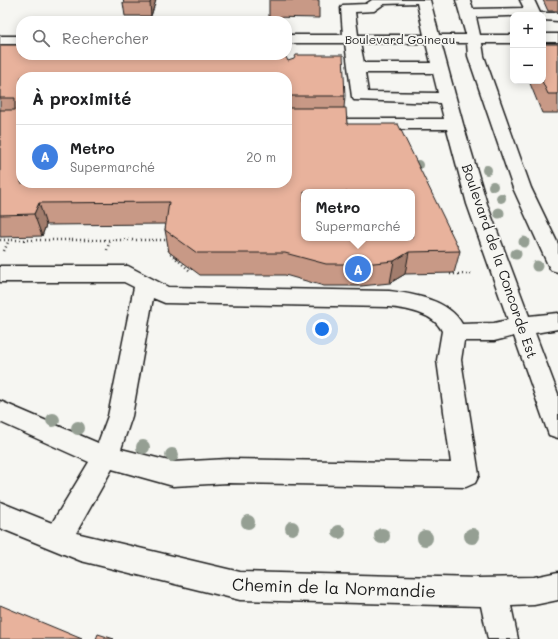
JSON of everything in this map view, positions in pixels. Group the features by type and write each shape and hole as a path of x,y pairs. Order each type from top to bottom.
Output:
{"street":[{"path":"330,109 350,109 360,97 357,68 349,28 348,8 368,8 381,0 413,0"},
{"name":"Boulevard de la Concorde Est","path":"423,0 456,131 477,204 558,427"},
{"path":"535,12 465,6 474,39 476,56 514,167 558,264"},
{"path":"546,14 558,17"},
{"path":"546,38 558,38"},
{"name":"Boulevard Goineau","path":"296,44 352,40 510,39"},
{"path":"0,40 16,40"},
{"path":"357,68 441,68"},
{"path":"360,97 448,98"},
{"path":"292,124 456,131"},
{"path":"343,139 456,131"},
{"path":"0,274 128,274 165,295 400,300 420,305 443,317 449,322 454,333 449,358 466,475 228,471 173,474 106,457 69,443 0,411"},
{"path":"58,538 106,457 120,416 145,283"},
{"path":"454,333 494,332 521,326 558,321"},
{"name":"Chemin de la Normandie","path":"0,515 82,548 240,586 493,592 534,591 558,586"},
{"path":"493,592 503,639"}],"path":[{"path":"0,240 170,240 169,252 192,272"},
{"path":"443,274 473,274"}],"building":[{"path":"124,0 151,0 150,3 123,3"},
{"path":"546,44 558,44 558,94 548,94 543,84 546,84"},
{"path":"0,45 16,45 16,60 288,61 294,59 296,55 343,55 345,96 292,96 292,72 16,72 16,188 292,188 292,108 346,108 347,124 398,124 460,251 409,252 394,261 364,264 326,264 285,253 197,253 165,230 169,202 39,203 34,214 0,215 0,110 15,110 15,98 0,98"},
{"path":"0,605 82,639 0,639"},
{"path":"98,634 114,639 96,639"}],"place":[{"name":"Metro","path":"358,269"}]}
